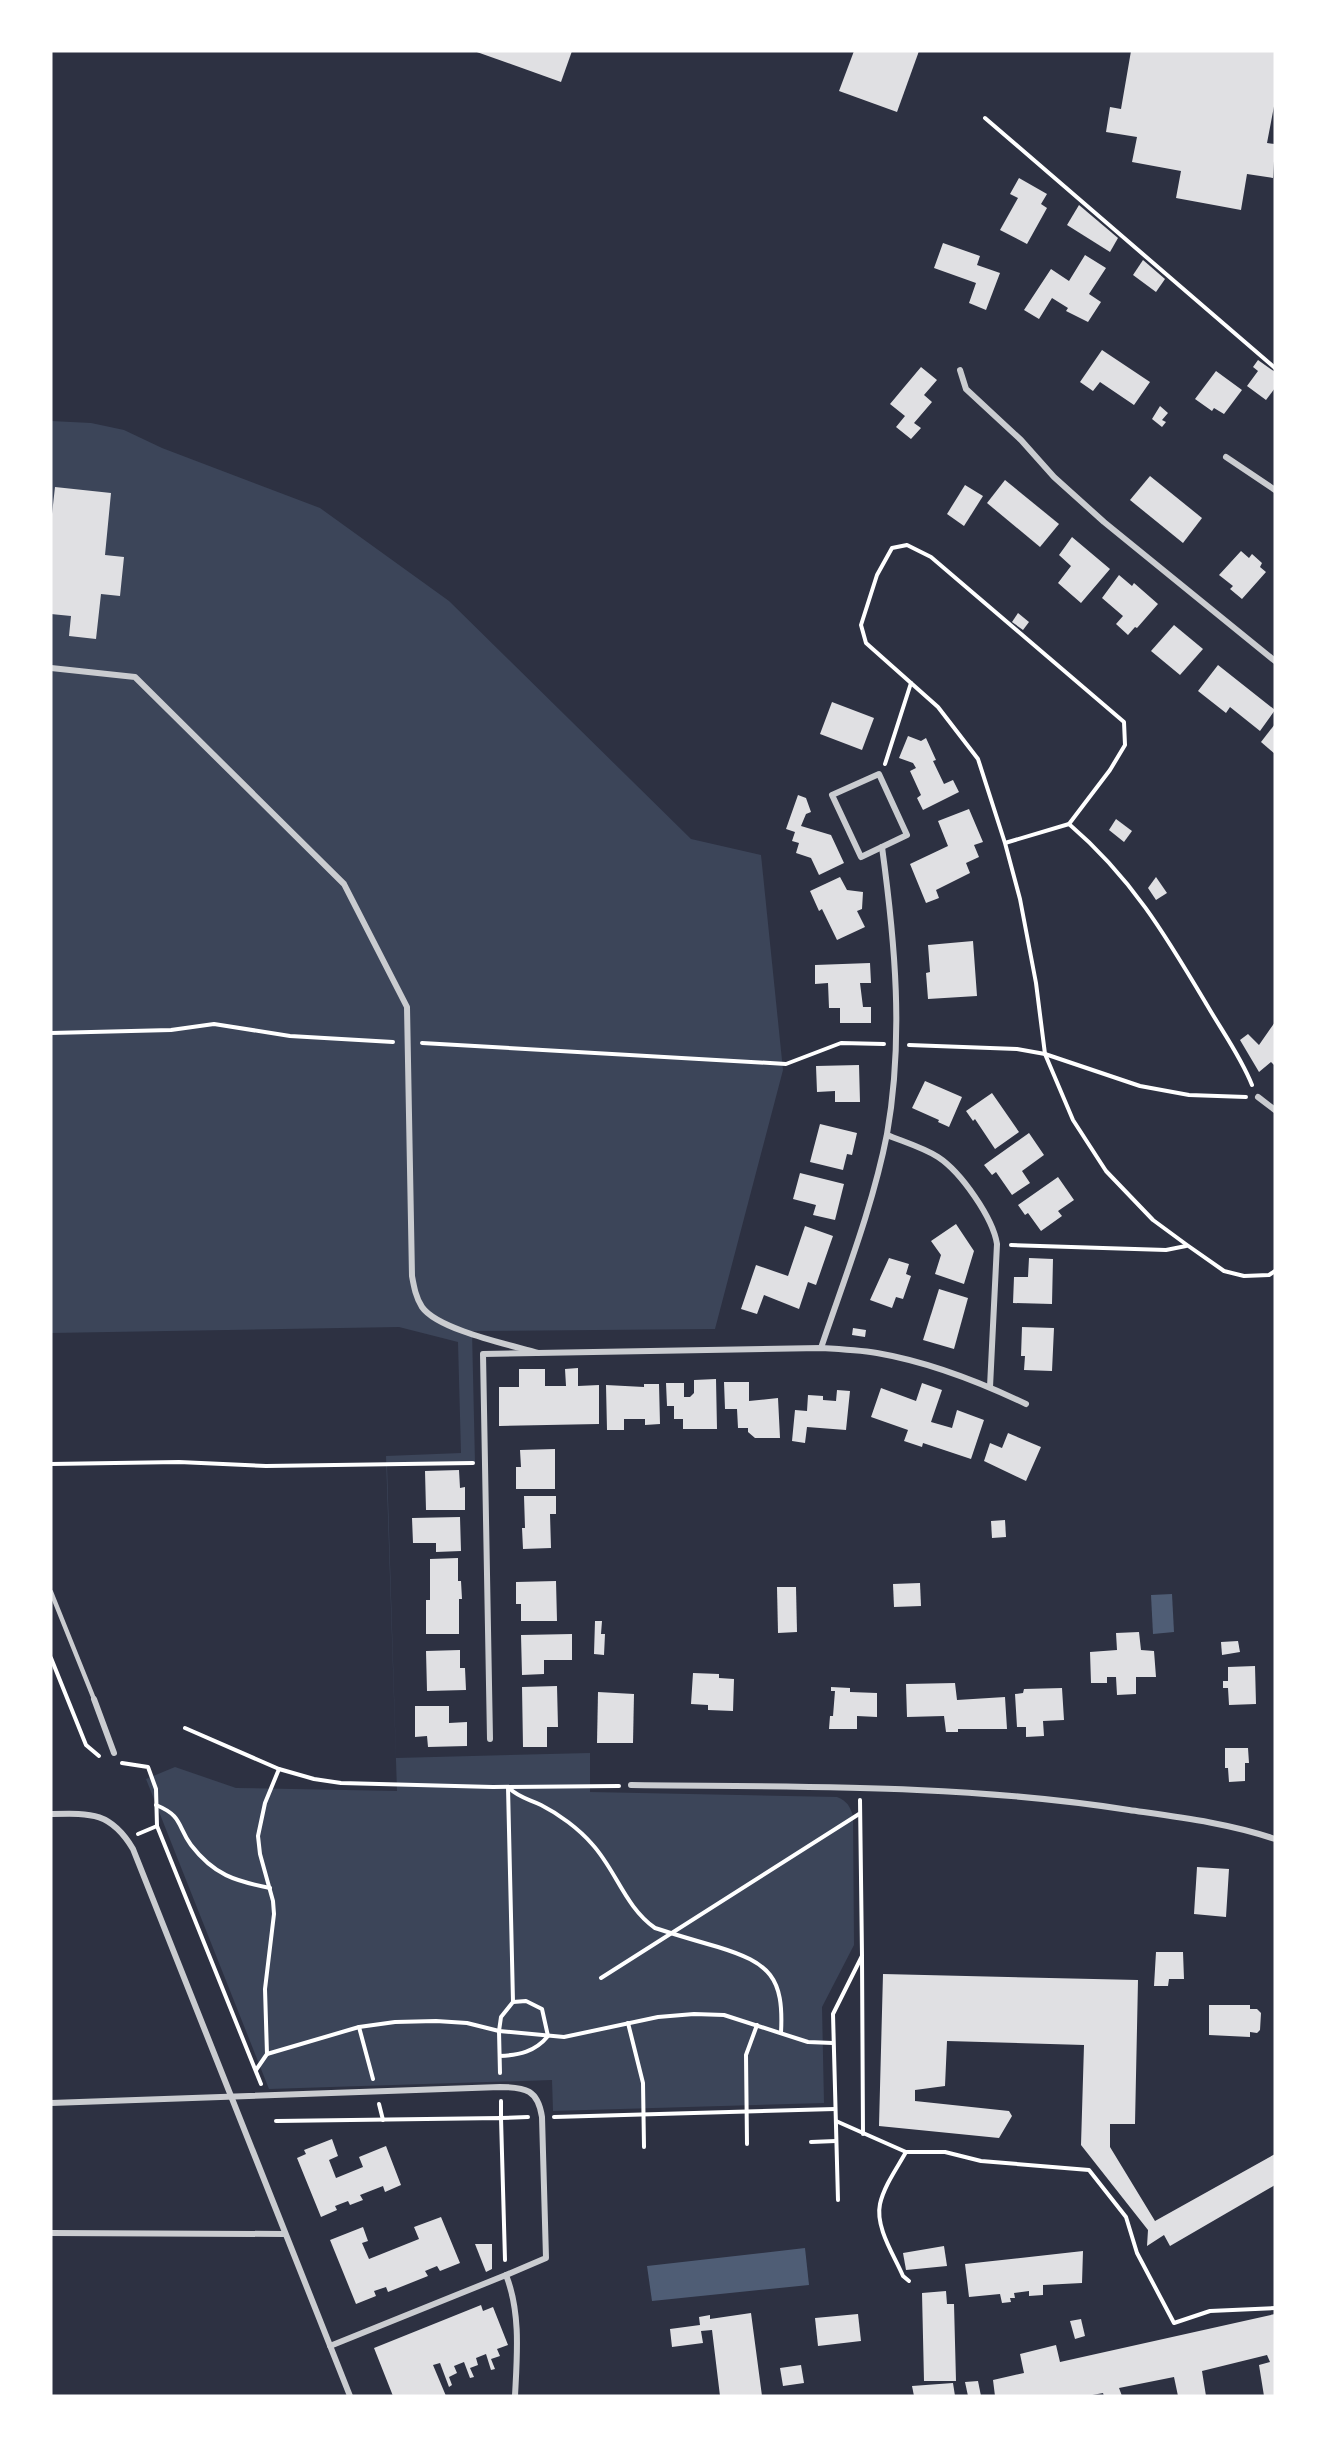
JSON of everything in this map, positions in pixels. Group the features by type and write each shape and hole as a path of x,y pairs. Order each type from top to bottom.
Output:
{"street":[{"path":"960,370 966,389 1021,440 1054,477 1104,522 1275,661"},
{"path":"1226,457 1275,490"},
{"path":"51,668 135,677 344,884 407,1007 412,1276 416,1296 423,1309 435,1319 452,1327 538,1353"},
{"path":"879,774 907,836 882,847 861,857 832,795 879,774"},
{"path":"821,1348 867,1209 887,1135 896,1044 897,984 892,917 882,847"},
{"path":"1258,1097 1275,1110"},
{"path":"887,1135 925,1150 955,1172 986,1215 995,1232 997,1244 990,1387"},
{"path":"490,1739 483,1354 821,1348 877,1353 932,1366 990,1387 1026,1404"},
{"path":"94,1699 114,1753"},
{"path":"631,1785 860,1787 1059,1800 1209,1822 1275,1839"},
{"path":"51,1814 96,1816 112,1823 127,1838 133,1849 350,2396"},
{"path":"51,2103 514,2087 526,2089 535,2096 540,2105 542,2117 546,2258 330,2346"},
{"path":"51,2233 284,2234"},
{"path":"506,2276 512,2291 517,2333 515,2396"}],"lane":[{"path":"51,1592 94,1699"}],"path":[{"path":"986,118 1275,368"},
{"path":"1005,843 1069,824 1110,770 1125,745 1124,722 930,558 907,545 892,548 877,575 861,625 866,643 938,707 978,759 1020,899 1036,983 1045,1054 1073,1120 1106,1171 1154,1220 1187,1245 1224,1271 1244,1276 1269,1275 1275,1271"},
{"path":"879,774 883,772 911,683"},
{"path":"786,1064 841,1042 1017,1049 1045,1054 1140,1086 1189,1095 1258,1097 1248,1074 1170,943 1140,898 1117,869 1069,824"},
{"path":"997,1244 1166,1250 1187,1245"},
{"path":"51,1464 179,1462 266,1466 485,1463"},
{"path":"51,1658 86,1745 104,1760"},
{"path":"185,1728 279,1769 314,1779 341,1783 508,1786 631,1785"},
{"path":"130,1764 148,1767 156,1789 157,1826 266,2096"},
{"path":"256,2070 267,2054 265,1989 274,1914 271,1888 260,1854 258,1836 265,1803 279,1769"},
{"path":"508,1786 517,1796 542,1805 570,1824 592,1843 644,1921 655,1928 747,1956 765,1968 774,1980 780,1996 781,2033"},
{"path":"499,2031 501,2017 513,2002 508,1786"},
{"path":"860,1787 863,2134"},
{"path":"156,1805 170,1811 177,1819 190,1844 211,1868 237,1881 271,1888"},
{"path":"601,1978 860,1814"},
{"path":"127,1838 157,1826"},
{"path":"838,2200 833,2014 862,1956"},
{"path":"513,2002 526,2001 542,2008 548,2036"},
{"path":"267,2054 359,2027 395,2022 467,2023 499,2031 564,2037 628,2023 694,2014 724,2015 808,2042 834,2043"},
{"path":"628,2023 641,2073 644,2147"},
{"path":"747,2144 746,2055 757,2025"},
{"path":"359,2027 374,2085"},
{"path":"500,2056 519,2055 540,2046 548,2036"},
{"path":"542,2117 835,2109"},
{"path":"276,2121 501,2118 506,2276"},
{"path":"836,2121 906,2152 945,2152 981,2161 1089,2170 1126,2217 1137,2253 1174,2323 1210,2311 1275,2308"},
{"path":"811,2142 836,2141"},
{"path":"906,2152 885,2190 879,2205 879,2216 882,2229 903,2276 909,2281"}],"shaded area":[{"path":"51,421 91,423 124,430 162,448 320,508 449,601 691,839 761,855 783,1070 715,1329 472,1331 475,1463 387,1465 396,1758 590,1753 590,1792 837,1797 846,1802 853,1816 854,1945 822,2007 824,2103 553,2111 552,2080 269,2089 146,1779 175,1767 236,1788 397,1791 386,1456 461,1453 458,1342 399,1327 51,1333"},
{"path":"1172,1594 1174,1632 1153,1634 1151,1595"},
{"path":"805,2248 809,2285 652,2301 647,2266"}],"building":[{"path":"474,51 572,51 561,82"},
{"path":"854,51 919,51 897,112 839,91"},
{"path":"1131,51 1275,51 1275,101 1267,143 1275,144 1273,178 1247,174 1241,210 1176,198 1181,171 1132,162 1137,137 1106,132 1110,107 1121,109"},
{"path":"1019,178 1047,194 1041,204 1047,208 1027,244 1000,230 1018,198 1010,194"},
{"path":"1079,205 1118,238 1110,252 1067,225"},
{"path":"943,243 980,256 977,265 1000,273 986,310 969,303 976,283 934,268"},
{"path":"1085,255 1106,268 1089,294 1101,302 1088,322 1066,311 1068,308 1052,298 1039,319 1024,310 1051,269 1069,281"},
{"path":"1143,260 1165,279 1156,292 1133,275"},
{"path":"1102,350 1150,382 1134,405 1100,382 1093,391 1080,382"},
{"path":"1258,360 1275,372 1275,388 1266,400 1247,386 1258,371 1253,367"},
{"path":"921,367 937,380 924,395 932,402 914,423 921,428 911,439 896,427 905,416 890,404"},
{"path":"1216,371 1242,390 1224,414 1214,408 1212,411 1195,399"},
{"path":"1160,406 1168,413 1162,420 1166,422 1162,427 1152,419"},
{"path":"1150,476 1202,518 1183,543 1130,500"},
{"path":"1005,480 1059,524 1040,547 987,503"},
{"path":"965,485 983,496 964,526 947,514"},
{"path":"55,487 111,493 105,555 124,557 120,596 101,594 96,639 69,636 71,616 51,614 51,523"},
{"path":"1072,537 1110,569 1081,603 1058,583 1071,566 1059,555"},
{"path":"1241,551 1249,558 1252,554 1262,563 1260,567 1266,572 1242,599 1230,589 1233,586 1219,575"},
{"path":"1119,575 1132,586 1134,583 1158,604 1128,635 1116,624 1123,616 1102,598"},
{"path":"1018,613 1029,622 1023,630 1012,622"},
{"path":"1174,625 1203,649 1180,675 1151,651"},
{"path":"1218,665 1275,710 1260,731 1230,707 1226,713 1198,691"},
{"path":"832,702 874,718 862,750 820,734"},
{"path":"1275,724 1275,754 1261,742"},
{"path":"908,736 921,741 926,738 936,760 933,761 944,784 953,780 959,792 923,810 917,798 921,795 910,771 916,768 913,763 899,758"},
{"path":"798,795 806,798 811,812 806,814 801,826 831,835 844,863 819,875 811,858 796,853 799,843 792,841 795,832 786,829"},
{"path":"969,809 983,842 974,845 979,857 966,863 970,873 936,890 939,898 926,903 910,864 948,846 938,821"},
{"path":"1116,819 1132,831 1124,842 1109,830"},
{"path":"840,877 847,890 863,892 862,909 857,911 865,927 837,940 822,909 819,911 810,891"},
{"path":"1156,877 1167,893 1156,900 1148,888"},
{"path":"973,941 977,996 928,999 926,973 930,972 928,945"},
{"path":"870,963 871,983 860,983 863,1007 871,1007 871,1023 840,1023 840,1008 829,1008 828,983 815,984 815,965"},
{"path":"1275,1022 1275,1066 1271,1062 1259,1072 1240,1040 1248,1034 1259,1045"},
{"path":"859,1065 860,1102 835,1102 835,1091 817,1092 816,1066"},
{"path":"925,1081 962,1097 949,1127 912,1108"},
{"path":"992,1093 1019,1132 995,1149 975,1119 973,1121 966,1111"},
{"path":"820,1124 857,1133 852,1155 847,1154 843,1170 810,1162"},
{"path":"1029,1133 1044,1155 1022,1171 1030,1183 1012,1195 996,1172 992,1175 984,1165"},
{"path":"800,1173 844,1184 835,1220 813,1215 816,1205 793,1199"},
{"path":"1058,1177 1074,1200 1058,1211 1062,1216 1041,1231 1028,1213 1025,1215 1018,1205"},
{"path":"956,1224 974,1251 964,1284 935,1274 941,1255 931,1241"},
{"path":"805,1226 833,1236 816,1285 808,1282 799,1309 764,1295 757,1314 741,1309 756,1265 788,1276"},
{"path":"889,1258 909,1264 906,1274 911,1276 903,1299 896,1297 892,1308 870,1300"},
{"path":"1029,1258 1053,1259 1052,1304 1013,1303 1014,1277 1028,1277"},
{"path":"939,1289 968,1298 954,1349 923,1340"},
{"path":"1022,1327 1054,1328 1052,1371 1024,1370 1025,1356 1021,1356"},
{"path":"853,1328 866,1330 865,1337 852,1335"},
{"path":"578,1368 578,1386 599,1385 599,1424 499,1426 499,1387 519,1387 519,1369 545,1369 545,1386 566,1386 565,1369"},
{"path":"716,1379 717,1429 683,1429 683,1419 674,1419 674,1406 667,1406 666,1383 684,1383 684,1397 690,1397 694,1393 694,1380"},
{"path":"724,1382 749,1382 749,1401 778,1398 780,1438 755,1438 748,1432 748,1428 738,1428 737,1409 725,1409"},
{"path":"922,1383 942,1390 931,1422 952,1428 957,1410 984,1420 971,1459 923,1443 922,1447 904,1441 908,1430 871,1417 881,1388 916,1401"},
{"path":"644,1384 659,1384 660,1424 645,1425 645,1419 624,1419 624,1430 607,1430 606,1385 644,1387"},
{"path":"837,1390 850,1391 846,1430 807,1427 805,1443 792,1441 795,1410 807,1411 808,1395 823,1396 823,1400 836,1401"},
{"path":"1008,1433 1041,1447 1026,1481 984,1461 990,1443 1002,1448"},
{"path":"555,1449 555,1489 516,1489 516,1467 521,1467 520,1450"},
{"path":"459,1470 460,1488 465,1487 465,1510 426,1510 425,1471"},
{"path":"524,1496 556,1496 556,1514 550,1514 551,1548 523,1549"},
{"path":"460,1517 461,1551 436,1552 436,1543 413,1543 412,1518"},
{"path":"1005,1520 1006,1537 992,1538 991,1521"},
{"path":"458,1558 458,1581 461,1581 462,1599 459,1599 459,1634 426,1634 426,1600 430,1600 430,1559"},
{"path":"556,1581 557,1621 521,1621 521,1604 516,1604 516,1582"},
{"path":"920,1583 921,1606 894,1607 893,1584"},
{"path":"777,1587 796,1587 797,1632 778,1633"},
{"path":"595,1621 602,1621 601,1634 605,1634 604,1655 594,1654"},
{"path":"1139,1632 1141,1650 1154,1651 1156,1677 1136,1677 1136,1694 1117,1695 1116,1677 1107,1677 1107,1683 1091,1683 1090,1652 1117,1650 1116,1633"},
{"path":"572,1634 572,1660 544,1660 544,1674 522,1675 521,1635"},
{"path":"1238,1641 1240,1652 1222,1655 1221,1642"},
{"path":"460,1650 460,1668 465,1668 466,1690 427,1691 426,1651"},
{"path":"1255,1666 1256,1704 1229,1705 1228,1688 1223,1688 1223,1681 1228,1681 1228,1667"},
{"path":"693,1673 719,1674 719,1678 734,1679 733,1711 708,1710 708,1705 691,1704"},
{"path":"955,1683 957,1700 1005,1697 1007,1729 958,1729 958,1732 946,1732 944,1716 907,1717 906,1684"},
{"path":"557,1686 558,1727 547,1727 547,1747 523,1747 522,1687"},
{"path":"831,1687 850,1688 850,1692 877,1693 877,1717 857,1716 857,1729 829,1729 830,1716 833,1716 835,1691 831,1691"},
{"path":"1062,1688 1064,1720 1043,1721 1044,1736 1026,1737 1026,1727 1017,1727 1015,1694 1023,1693 1024,1689"},
{"path":"598,1692 634,1694 633,1743 597,1743"},
{"path":"415,1706 449,1706 449,1723 467,1722 467,1746 428,1747 427,1736 415,1737"},
{"path":"1225,1748 1248,1748 1249,1763 1245,1763 1245,1781 1229,1782 1228,1768 1225,1768"},
{"path":"1197,1867 1229,1869 1226,1917 1194,1914"},
{"path":"1156,1952 1183,1952 1184,1979 1169,1979 1168,1986 1154,1986"},
{"path":"883,1974 1138,1980 1135,2124 1110,2124 1110,2147 1155,2221 1275,2154 1275,2185 1170,2246 1164,2235 1147,2246 1148,2230 1081,2145 1084,2045 947,2041 945,2086 915,2090 915,2101 1009,2111 1012,2116 999,2138 879,2126"},
{"path":"1209,2005 1250,2005 1250,2009 1257,2009 1261,2013 1260,2030 1257,2033 1250,2032 1250,2037 1209,2035"},
{"path":"332,2139 338,2156 329,2160 336,2178 363,2167 359,2157 386,2146 401,2185 385,2192 383,2186 360,2195 363,2200 350,2205 348,2201 335,2206 337,2210 321,2217 297,2158 306,2154 304,2150"},
{"path":"441,2217 460,2263 440,2271 437,2266 425,2271 428,2276 388,2292 386,2287 374,2291 376,2296 356,2304 330,2240 363,2227 368,2241 362,2243 369,2259 419,2239 414,2227"},
{"path":"475,2244 492,2244 492,2269 486,2272"},
{"path":"944,2246 947,2266 906,2270 903,2253"},
{"path":"1083,2251 1082,2283 1043,2285 1043,2295 1029,2296 1029,2291 1014,2293 1015,2298 1010,2298 1011,2302 1002,2303 1000,2294 969,2297 965,2264"},
{"path":"946,2291 947,2304 954,2304 956,2381 924,2381 922,2293"},
{"path":"481,2305 483,2311 493,2307 508,2345 497,2349 500,2356 491,2359 495,2369 491,2370 486,2354 476,2358 478,2365 470,2368 474,2377 470,2378 464,2362 454,2366 457,2373 449,2377 452,2385 449,2387 440,2363 433,2365 446,2396 393,2396 374,2348"},
{"path":"751,2313 762,2396 720,2396 712,2330 701,2331 703,2343 672,2347 670,2329 700,2325 699,2317 710,2315 710,2319"},
{"path":"858,2314 861,2341 818,2346 815,2318"},
{"path":"1275,2314 1275,2396 1264,2396 1259,2365 1270,2362 1267,2355 1202,2371 1206,2396 1178,2396 1174,2377 1119,2388 1122,2396 1104,2396 1103,2393 1087,2396 995,2396 993,2380 1024,2373 1020,2354 1056,2345 1060,2362"},
{"path":"1081,2319 1085,2336 1075,2339 1070,2321"},
{"path":"801,2365 804,2383 783,2386 780,2368"},
{"path":"978,2381 981,2396 968,2396 965,2382"},
{"path":"953,2383 955,2396 914,2396 912,2386"}]}
